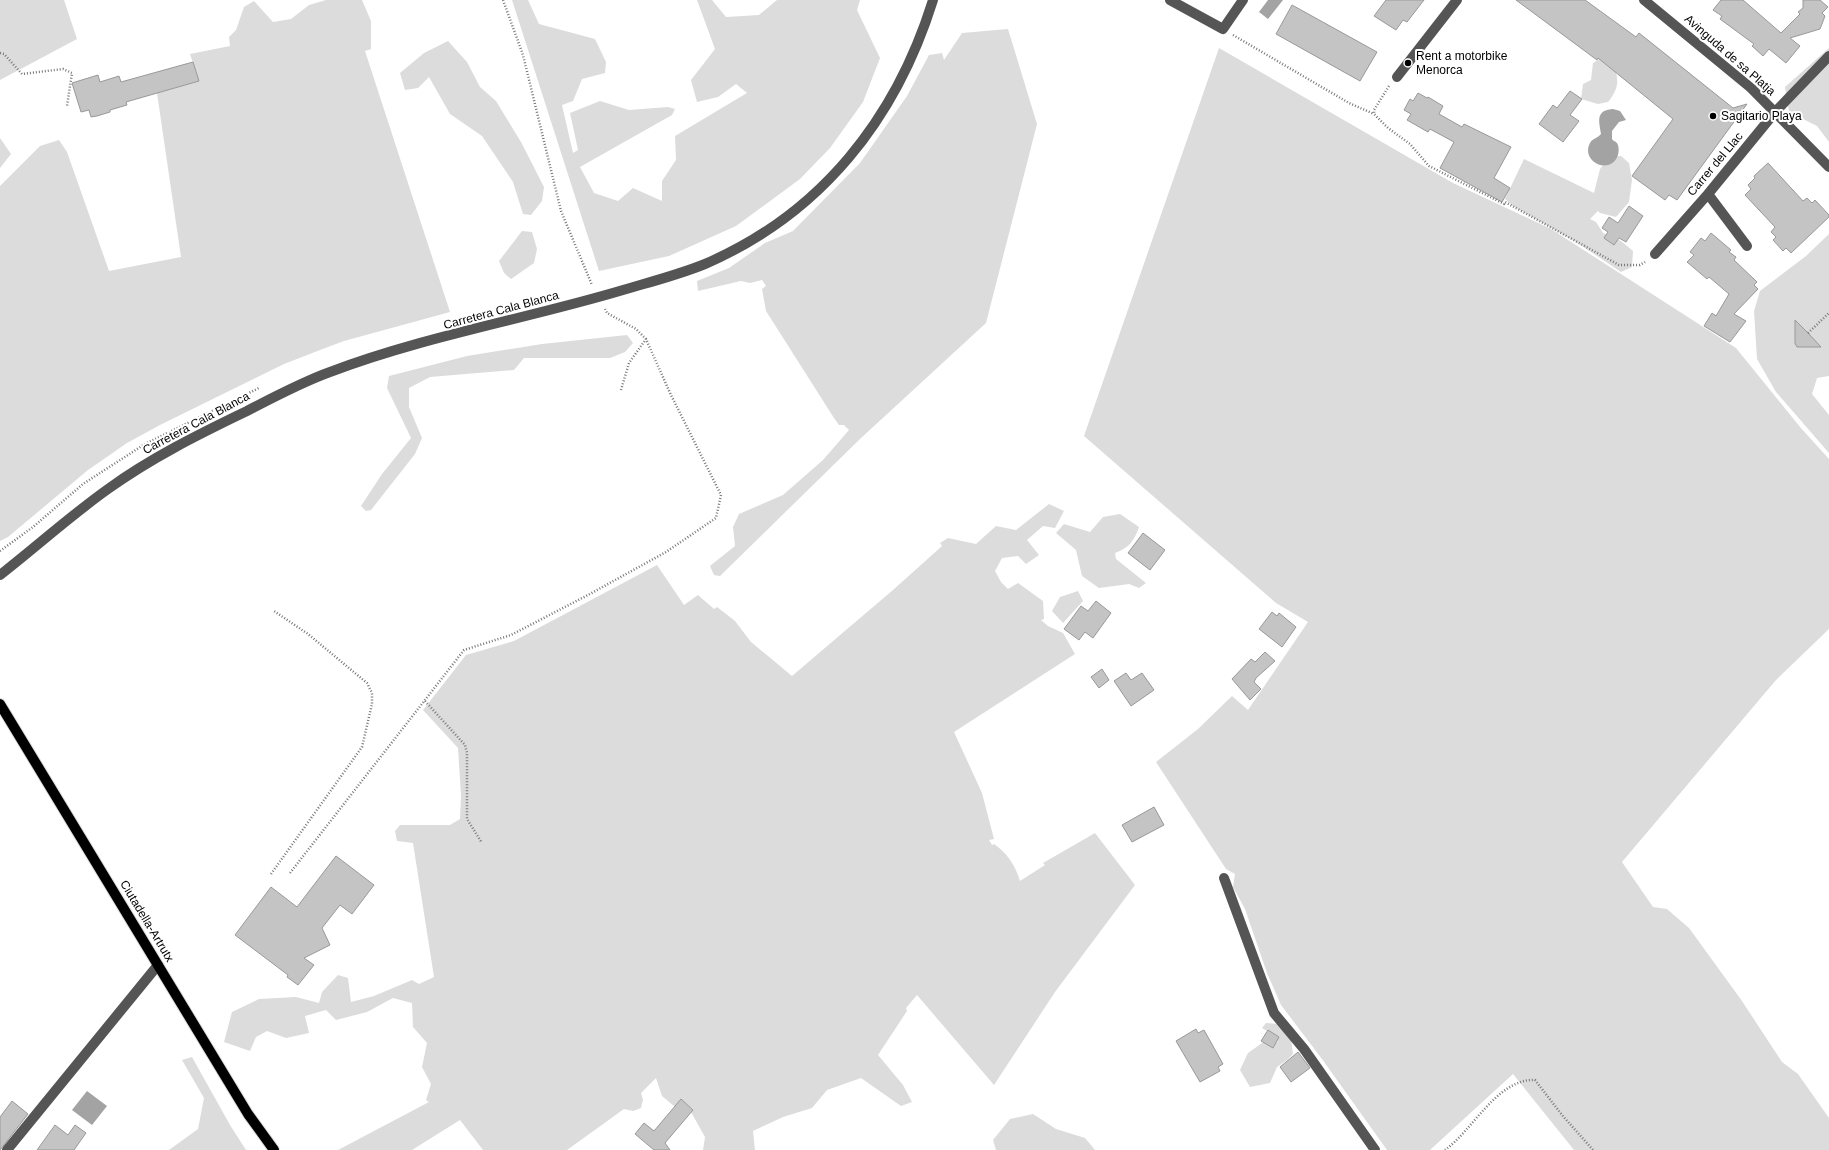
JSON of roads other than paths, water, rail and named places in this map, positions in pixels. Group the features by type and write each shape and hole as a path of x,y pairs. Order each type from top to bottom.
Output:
{"main road":[{"name":"Ciutadella-Artrutx","path":"0,704 248,1114 274,1150"}],"street":[{"name":"Carretera Cala Blanca","path":"0,575 105,491 137,469 192,439 281,394 328,373 378,355 597,298 658,280 705,264 752,240 785,219 814,195 839,171 862,144 887,106 906,71 933,0"},
{"path":"1170,0 1223,28 1243,0"},
{"path":"1397,77 1457,0"},
{"name":"Avinguda de sa Platja","path":"1644,0 1752,88 1776,111 1829,168"},
{"name":"Carrer del Llac","path":"1655,254 1708,194 1776,111 1829,56"},
{"path":"1708,194 1747,246"},
{"path":"1224,878 1274,1013 1304,1049 1375,1150"},
{"path":"7,1150 158,965"}],"place":[{"name":"Rent a motorbike Menorca","path":"1408,63"},
{"name":"Sagitario Playa","path":"1713,116"}]}
